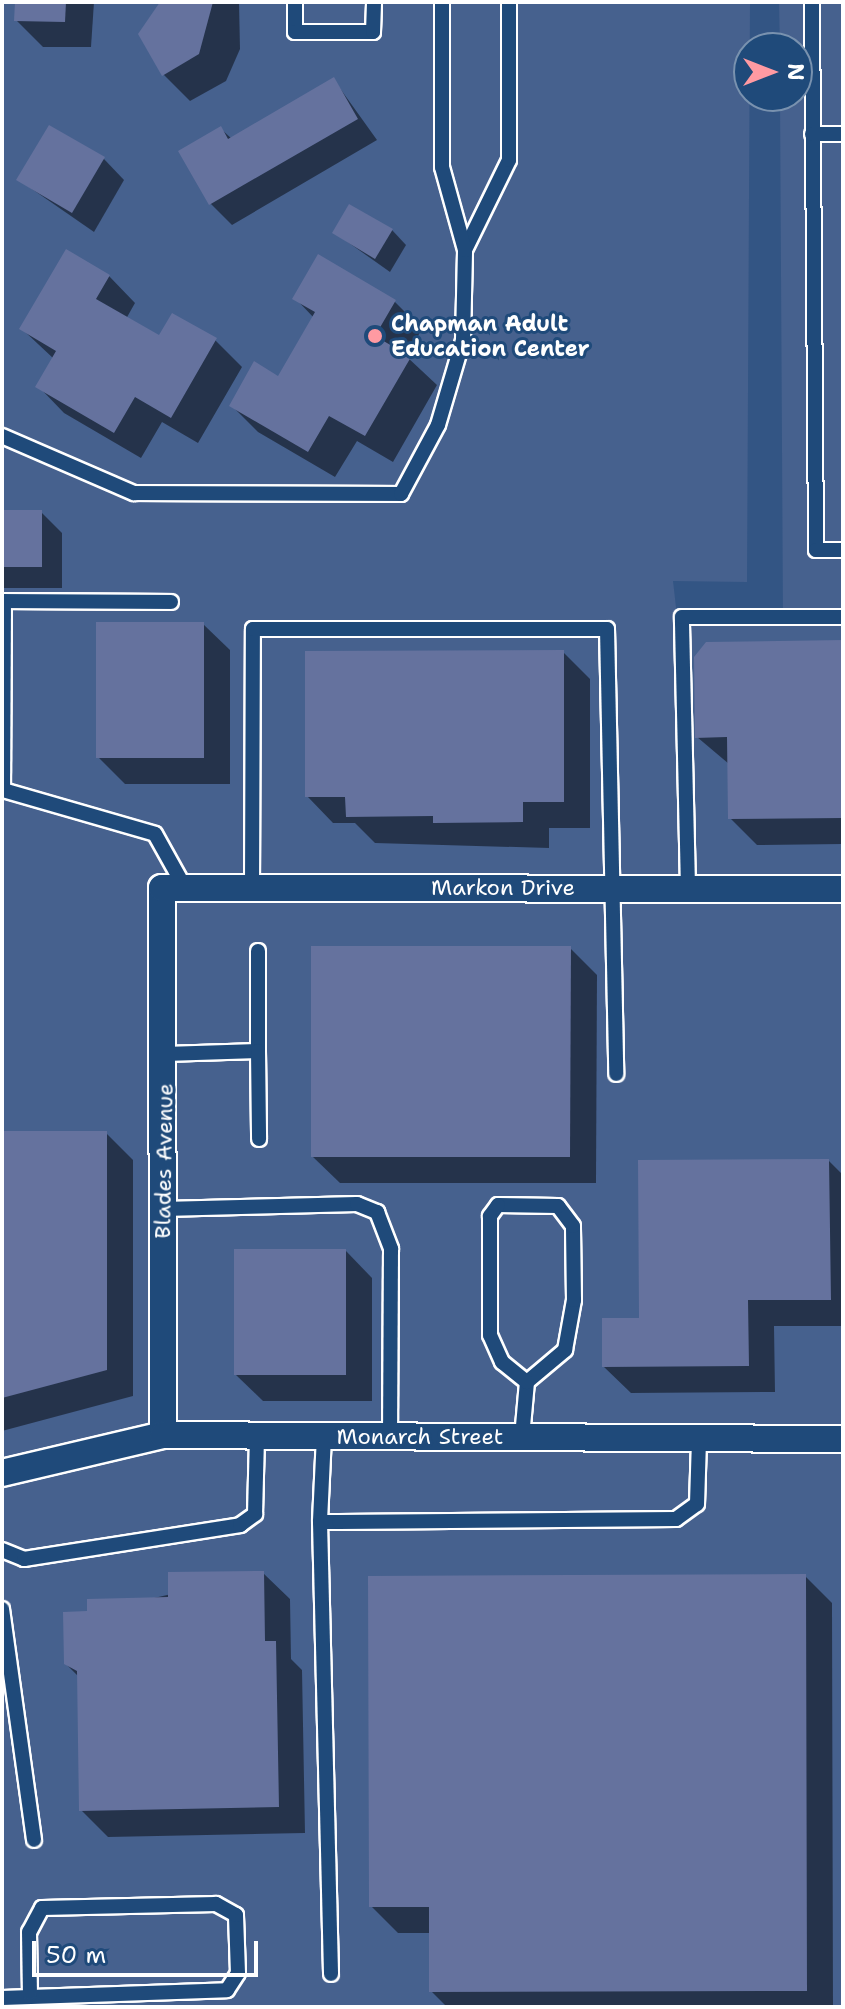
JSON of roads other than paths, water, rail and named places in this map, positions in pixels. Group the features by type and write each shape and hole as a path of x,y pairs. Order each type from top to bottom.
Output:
{"street":[{"name":"Markon Drive","path":"173,888 843,889"},
{"name":"Blades Avenue","path":"163,1435 165,1054 173,888"},
{"name":"Monarch Street","path":"2,1473 163,1435 843,1439"}],"lane":[{"path":"295,2 295,32 373,32 374,2"},
{"path":"2,436 134,493 401,494 438,425 463,340 465,250 442,167 442,2"},
{"path":"465,250 509,160 509,2"},
{"path":"812,2 816,550 843,550"},
{"path":"812,134 843,134"},
{"path":"171,602 4,601 3,790 155,834 173,888"},
{"path":"688,888 682,617 843,617"},
{"path":"252,888 253,629 607,629 616,1074"},
{"path":"258,951 259,1139"},
{"path":"165,1054 258,1051"},
{"path":"163,1209 357,1204 377,1212 391,1249 390,1436"},
{"path":"522,1437 527,1382 565,1350 573,1226 558,1206 498,1205 490,1216 490,1335 502,1362 527,1382"},
{"path":"2,1550 24,1559 240,1525 255,1514 257,1435"},
{"path":"324,1436 320,1522 331,1974"},
{"path":"320,1522 676,1519 697,1504 699,1439"},
{"path":"2,1609 34,1840"},
{"path":"2,1998 30,1993 227,1990 238,1973 236,1915 216,1904 42,1908 29,1932 30,1993"}],"place":[{"name":"Chapman Adult Education Center","path":"375,336"}]}
